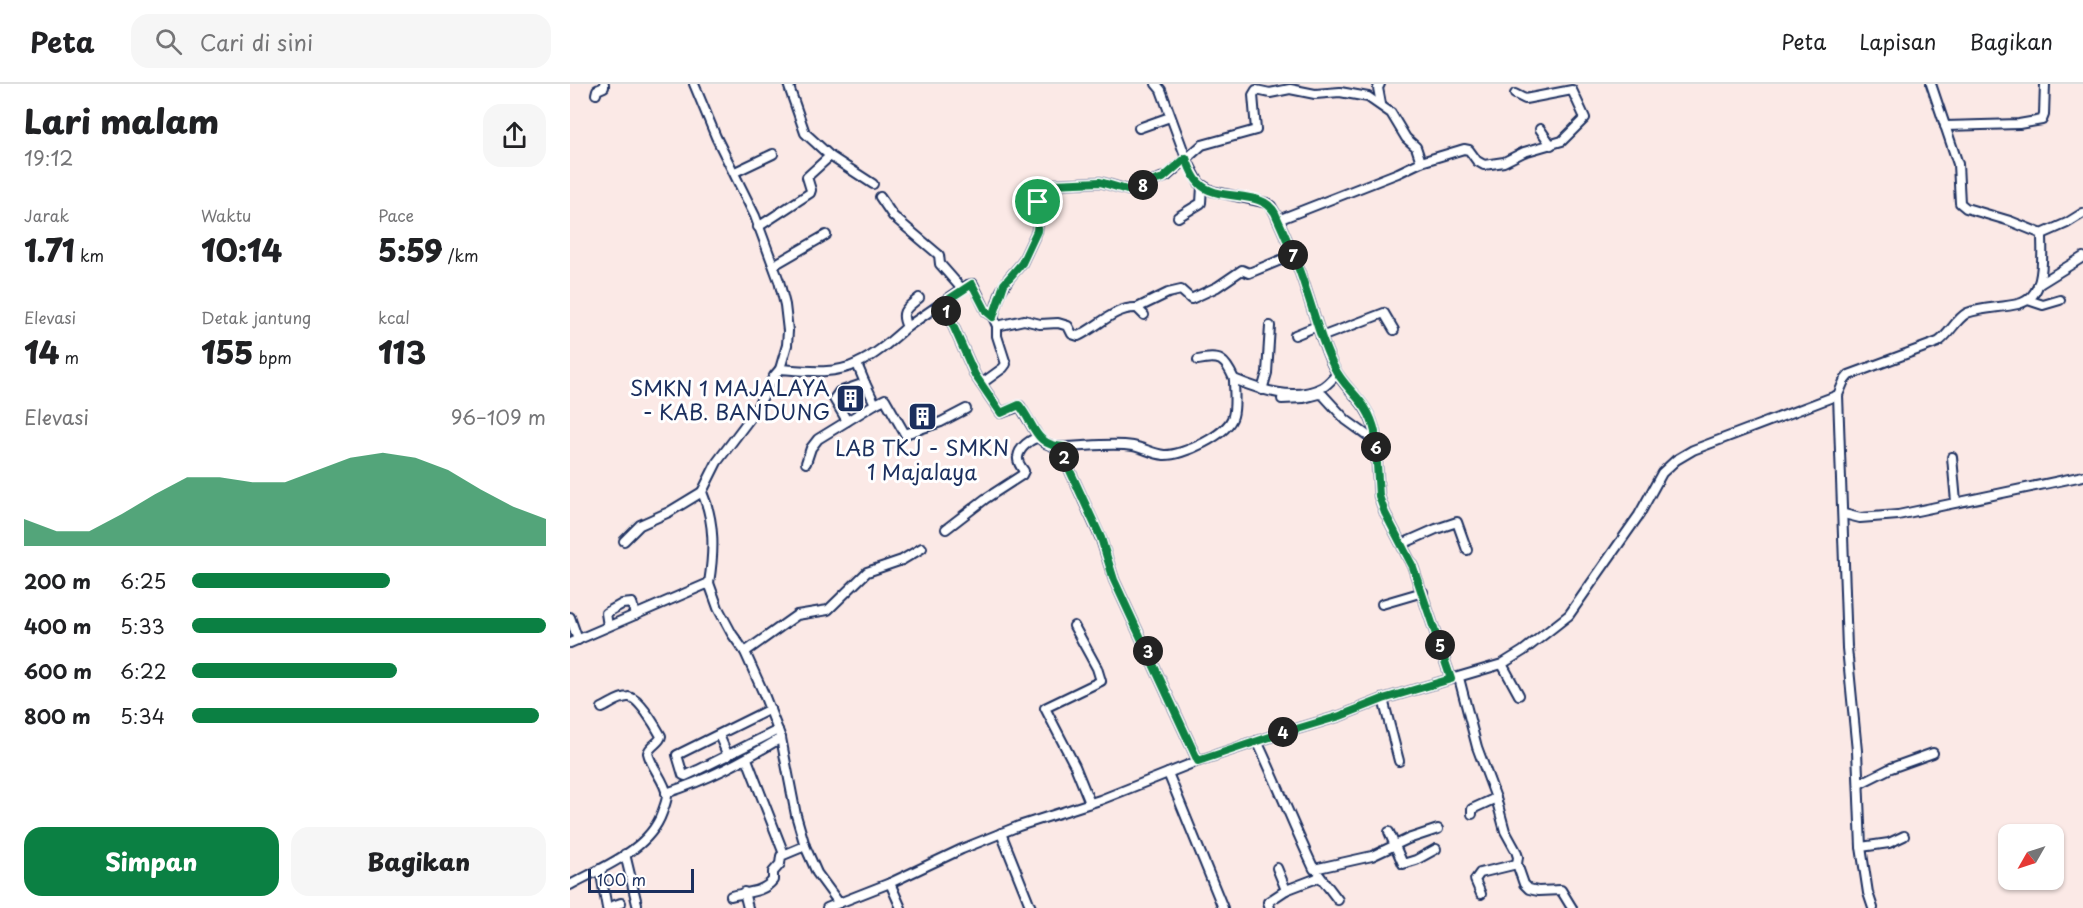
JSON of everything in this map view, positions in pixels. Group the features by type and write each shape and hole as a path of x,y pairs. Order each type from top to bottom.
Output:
{"street":[{"path":"596,94 597,90 604,87 604,84"},
{"path":"624,541 640,525 669,512 702,492 717,462 753,413 780,369 788,345 785,305 774,265 735,172 716,137 694,84"},
{"path":"791,84 789,87 805,133 830,156 873,184"},
{"path":"1380,84 1378,88 1381,104"},
{"path":"1931,84 1958,164 1958,200 1961,205 2042,234 2058,228 2083,213"},
{"path":"1945,126 2019,124 2041,120 2044,117 2045,84"},
{"path":"1158,86 1186,158 1195,178 1202,186 1212,191 1272,206 1306,289 1320,337 1337,374 1365,407 1372,423 1379,496 1423,592 1496,798 1505,831 1516,850 1517,864 1527,888 1538,891 1558,889 1564,893 1572,908"},
{"path":"993,317 1004,284 1022,263 1037,231 1036,207 1045,188 1053,184 1100,182 1127,190 1163,178 1202,145 1256,130 1254,92 1256,90 1268,93 1278,88 1315,94 1346,93 1368,97 1381,104 1391,114 1406,138 1416,147 1420,162"},
{"path":"1278,220 1398,173 1420,162 1467,149 1478,162 1488,165 1504,162 1524,152 1551,145 1565,138 1585,118 1573,91 1525,99 1515,94"},
{"path":"1139,128 1170,117"},
{"path":"1540,129 1551,145"},
{"path":"735,172 773,154"},
{"path":"759,227 810,194 812,190 807,177 830,156"},
{"path":"1178,217 1201,203 1202,186"},
{"path":"880,197 892,216 939,255 940,264 962,290"},
{"path":"1871,907 1861,847 1859,784 1847,648 1838,394 1849,375 1938,342 1967,313 2018,304 2028,300 2035,292 2042,269 2042,234"},
{"path":"774,265 826,235"},
{"path":"998,326 1024,320 1040,324 1058,323 1068,326 1072,334 1078,336 1108,316 1132,307 1137,308 1166,294 1181,290 1191,299 1243,270 1250,273 1293,255"},
{"path":"2038,285 2083,257"},
{"path":"780,369 830,371 857,364 969,285 974,285 986,311 998,326 997,336 1005,366 981,384"},
{"path":"907,327 903,314 919,298"},
{"path":"2028,300 2043,305 2060,300"},
{"path":"943,303 981,384 1001,413 1018,406 1021,407 1039,438 1051,446 1133,446 1165,455 1185,451 1214,437 1231,422 1234,409 1234,379 1228,365 1222,360 1211,358 1198,360"},
{"path":"1137,308 1144,315"},
{"path":"1320,337 1384,313 1394,330"},
{"path":"1262,390 1267,373 1270,326"},
{"path":"1295,335 1317,326"},
{"path":"857,364 875,404"},
{"path":"1234,379 1262,390 1278,393 1301,392 1322,387 1337,374"},
{"path":"847,422 835,402 835,395 865,383"},
{"path":"827,908 890,883 1001,833 1090,803 1198,761 1340,716 1383,699 1502,663 1523,651 1572,612 1629,532 1662,473 1676,460 1693,450 1838,394"},
{"path":"1282,399 1323,395 1346,420 1375,441"},
{"path":"806,463 814,443 885,399 905,434 941,422 966,409"},
{"path":"946,529 985,499 1022,475 1024,471 1018,458 1019,454 1029,441 1039,438"},
{"path":"1064,447 1066,462 1101,538 1114,580 1198,761"},
{"path":"1952,457 1956,502"},
{"path":"1844,514 1860,518 1899,515 2083,476"},
{"path":"702,492 709,507 713,530 709,583 718,608 745,652 779,734 805,846 817,873 839,903"},
{"path":"1402,544 1456,522 1467,550"},
{"path":"745,652 797,615 827,610 867,572 902,560 922,548"},
{"path":"570,618 574,641 709,583"},
{"path":"1382,604 1423,592"},
{"path":"608,626 606,613 622,604 632,603 635,615"},
{"path":"1074,626 1097,668 1101,681 1045,708 1075,766 1090,803"},
{"path":"1502,663 1519,695"},
{"path":"570,885 625,854 647,838 654,829 666,801 666,793 648,753 650,747 660,740 661,736 639,703 632,697 625,697 602,708"},
{"path":"1383,699 1399,761"},
{"path":"770,710 677,755 683,775 779,734"},
{"path":"666,793 707,778 747,759 779,734"},
{"path":"719,735 728,756"},
{"path":"1257,741 1314,869 1338,900"},
{"path":"1859,784 1891,768 1933,753"},
{"path":"747,759 784,855"},
{"path":"1168,773 1184,807 1198,849 1223,908"},
{"path":"1472,814 1472,809 1496,798"},
{"path":"1314,869 1372,856 1394,845 1438,829"},
{"path":"1389,831 1402,862 1406,864 1436,849"},
{"path":"1001,833 1031,908"},
{"path":"1861,847 1889,843 1904,836"},
{"path":"732,896 753,892 772,882 773,872 779,867 780,858 805,846"},
{"path":"625,854 637,904"},
{"path":"1481,894 1475,880 1480,873 1517,864"},
{"path":"600,868 607,908 621,903"},
{"path":"1277,868 1286,890"},
{"path":"1270,908 1268,902 1286,890 1320,877"},
{"path":"890,883 901,908"},
{"path":"744,892 748,908"}],"place":[{"name":"SMKN 1 MAJALAYA - KAB. BANDUNG","path":"851,399"},
{"name":"LAB TKJ - SMKN 1 Majalaya","path":"922,416"}],"route":[{"path":"1186,158 1195,178 1202,186 1212,191 1263,201 1272,206 1306,289 1320,337 1335,370 1360,399 1372,423 1375,432 1379,496 1423,592 1451,679 1383,699 1340,716 1198,761 1114,580 1101,538 1063,455 1064,447 1051,446 1039,438 1019,405 1001,413 975,375 943,303 972,284 986,311 993,317 1004,284 1022,263 1037,231 1038,202 1043,190 1053,184 1100,182 1128,190 1163,178 1186,158"}]}
